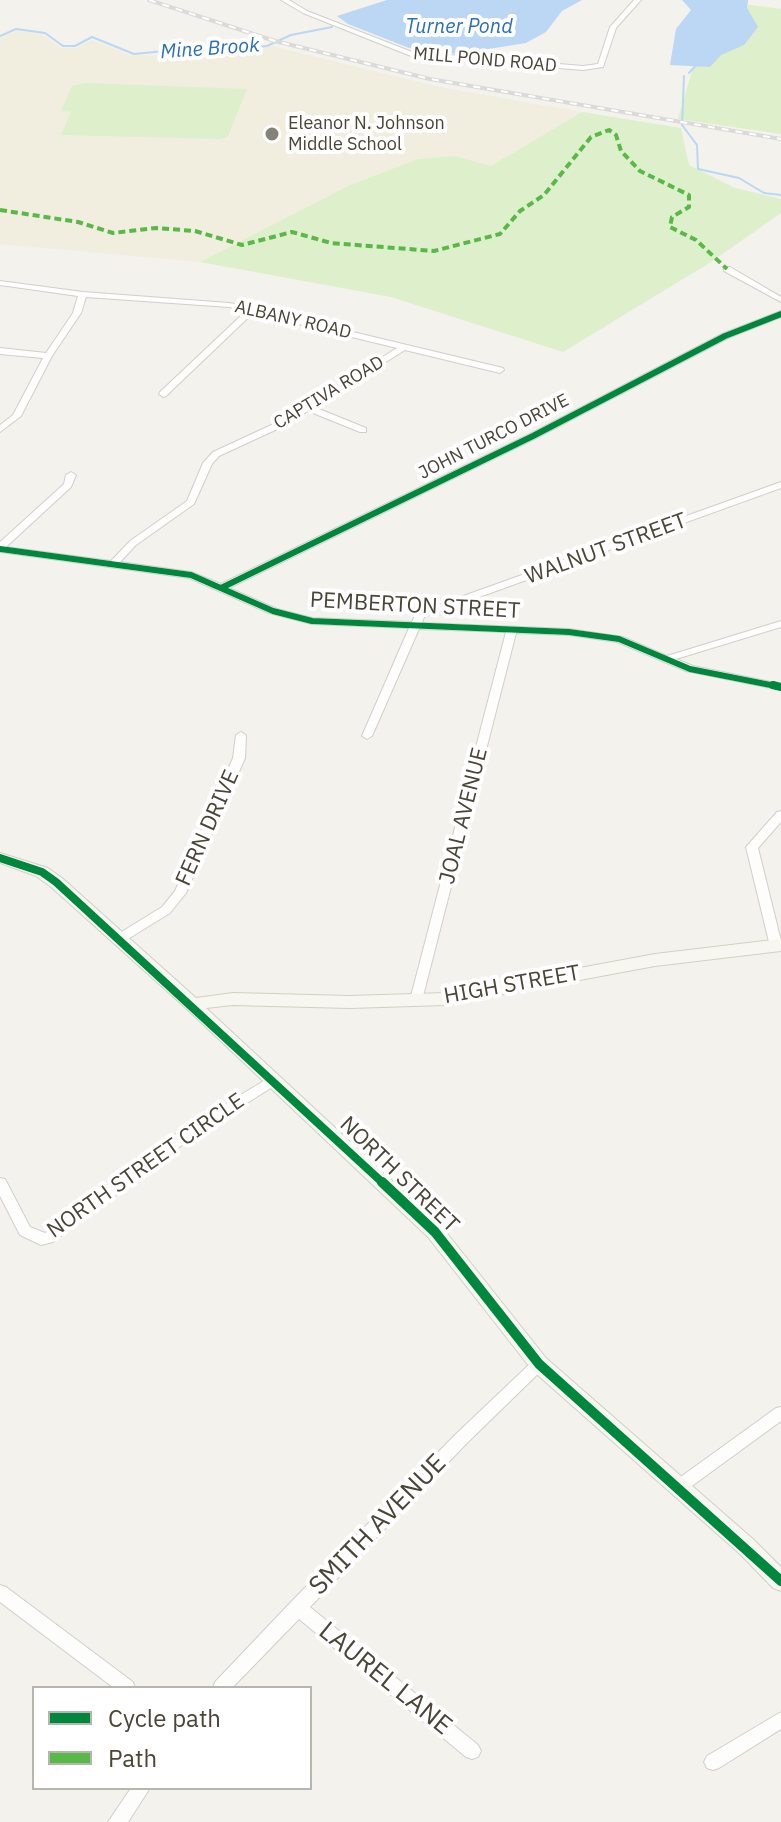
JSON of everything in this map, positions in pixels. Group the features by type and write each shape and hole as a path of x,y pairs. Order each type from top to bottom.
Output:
{"street":[{"name":"MILL POND ROAD","path":"284,0 305,12 411,54 565,68 601,66 613,27 638,0"},
{"path":"727,269 781,300"},
{"name":"ALBANY ROAD","path":"0,283 83,294 195,301 253,309 500,370"},
{"path":"0,429 17,416 48,356 77,313 83,294"},
{"path":"163,394 253,309"},
{"name":"JOHN TURCO DRIVE","path":"221,588 519,443 725,336 781,314"},
{"name":"CAPTIVA ROAD","path":"115,562 133,543 191,502 208,463 216,454 308,408 404,347"},
{"path":"0,351 48,356"},
{"path":"308,408 363,430"},
{"path":"0,548 68,485 71,475"},
{"name":"WALNUT STREET","path":"413,626 425,613 781,485"},
{"name":"PEMBERTON STREET","path":"0,548 191,575 273,611 312,621 569,632 607,637 670,658 690,669 781,687"},
{"path":"670,658 781,624"},
{"path":"367,736 413,626"},
{"name":"JOAL AVENUE","path":"416,1000 511,631"},
{"name":"FERN DRIVE","path":"119,939 166,910 180,893 239,758 241,735"},
{"path":"778,946 752,847 781,815"},
{"name":"NORTH STREET","path":"0,858 42,872 194,1006 435,1232 539,1364 646,1462 680,1486 781,1581"},
{"name":"HIGH STREET","path":"194,1006 206,1001 233,999 416,1000 481,995 621,965 720,950 778,946"},
{"name":"NORTH STREET CIRCLE","path":"0,1183 25,1231 41,1239 48,1238 181,1138 272,1081"},
{"name":"SMITH AVENUE","path":"223,1686 297,1607 539,1364"},
{"path":"680,1486 781,1413"},
{"path":"0,1592 124,1686"},
{"name":"LAUREL LANE","path":"297,1607 472,1751"},
{"path":"713,1762 781,1720"},
{"path":"117,1822 140,1790"}],"shaded area":[{"name":"Eleanor N. Johnson Middle School","path":"17,31 41,34 61,48 76,48 92,40 130,55 184,56 271,46 440,87 582,112 491,166 455,156 418,159 348,186 200,262 0,244 0,38"}],"green space":[{"path":"713,0 781,9 781,134 678,119"},
{"path":"85,83 247,89 228,136 221,139 61,135 71,112 61,111 72,86"},
{"path":"582,112 681,128 689,165 735,188 781,199 781,213 711,262 563,352 391,297 200,262 348,186 418,159 455,156 491,166"}],"water":[{"name":"Turner Pond","path":"387,0 582,0 562,11 546,32 526,43 457,54 409,48 348,24 337,16"},
{"path":"682,0 748,0 747,8 758,27 744,45 721,55 710,67 670,65 676,29 691,10"}],"waterway":[{"name":"Mine Brook","path":"0,36 16,29 45,33 63,46 75,46 92,37 134,54 165,51 184,55 267,46 291,35 332,27"},
{"name":"Mine Brook","path":"689,73 698,63"},
{"name":"Mine Brook","path":"684,76 682,125 697,145 698,169 739,178 764,193 781,195"}],"railway":[{"path":"149,0 275,41 430,79 781,139"}],"marked path":[{"path":"0,210 78,222 113,233 156,228 195,231 242,245 292,232 331,243 434,251 500,234 520,211 544,195 591,137 609,130 616,135 621,151 640,171 689,195 689,207 672,217 670,227 696,240 727,269"}],"cycle path":[{"path":"221,588 533,436 725,336 781,314"},
{"path":"0,549 191,575 273,611 312,621 569,632 619,639 690,669 781,687"},
{"path":"0,858 42,872 56,882 194,1006 435,1232 539,1364 747,1547 781,1581"}],"place":[{"name":"Eleanor N. Johnson Middle School","path":"272,134"}]}
